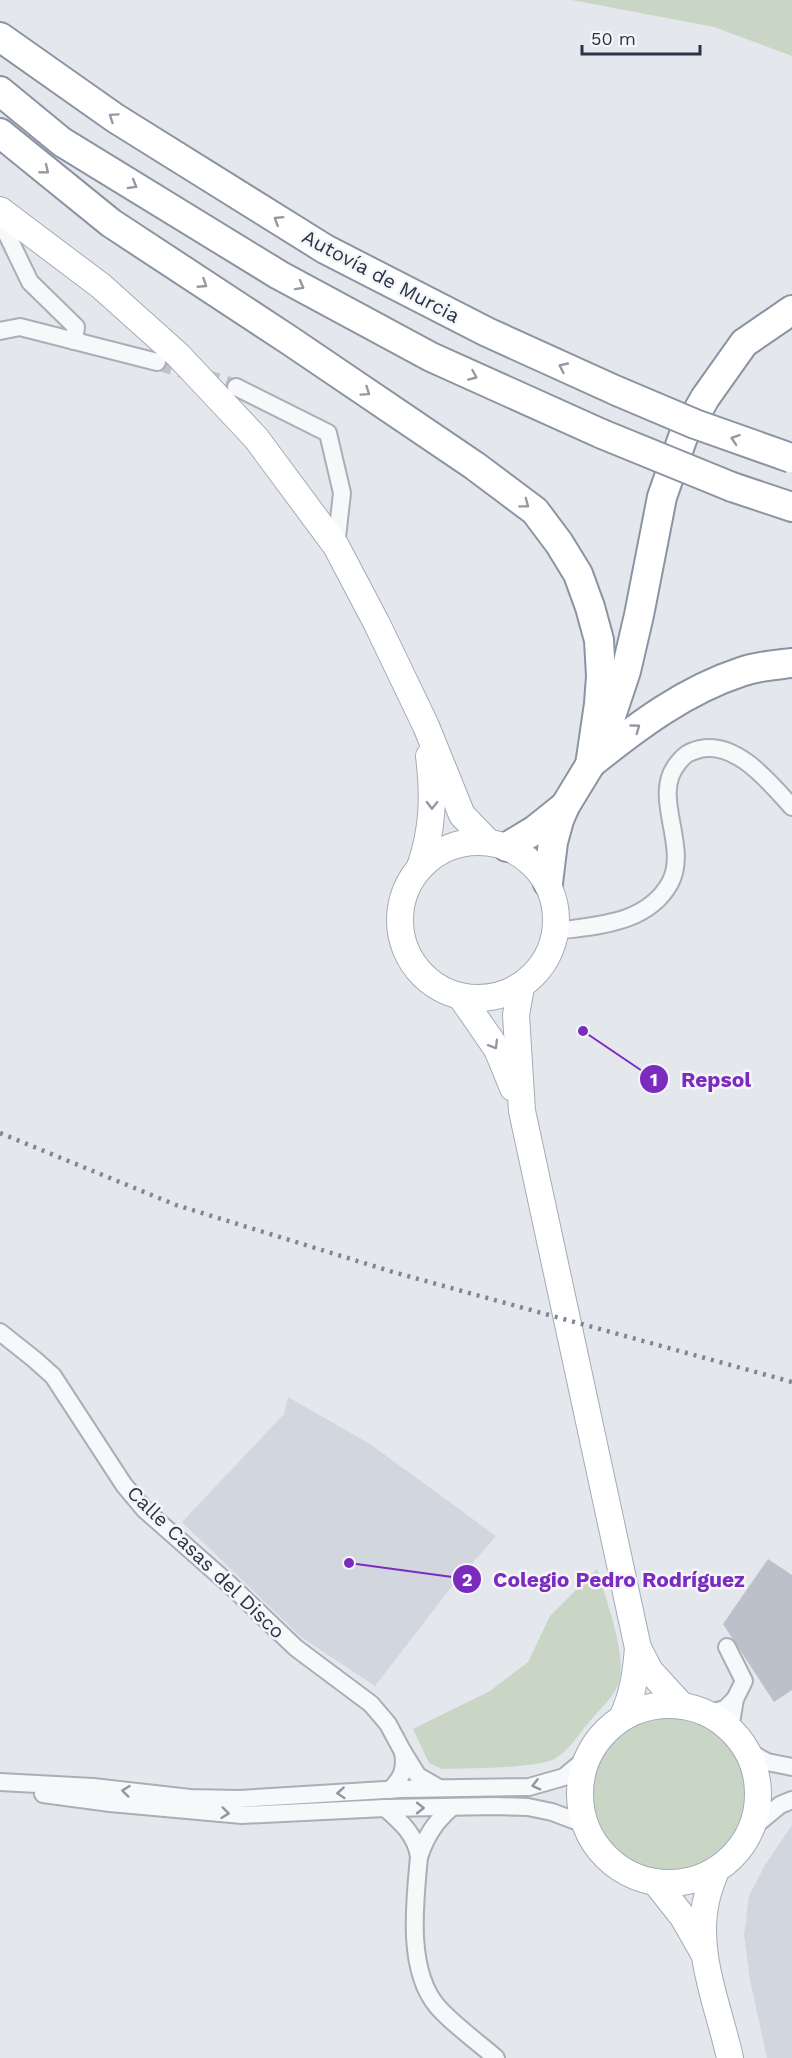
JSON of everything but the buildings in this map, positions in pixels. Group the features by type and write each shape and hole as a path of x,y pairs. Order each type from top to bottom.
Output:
{"highway":[{"name":"Autovía de Murcia","path":"0,37 115,118 325,249 487,332 616,392 695,424 792,458"},
{"path":"0,91 62,142 279,275 431,357 602,434 732,487 792,507"},
{"path":"0,133 111,223 475,466 535,511 578,574 599,640 601,676 599,704 590,765"},
{"path":"548,883 553,842 565,806 590,765 606,730 626,671 662,497 683,437 705,398 744,342 792,310"},
{"path":"590,765 636,728 705,686 743,671 792,663"},
{"path":"497,845 535,830 565,806"}],"main road":[{"path":"0,210 101,286 178,356 256,438 336,546 426,726 462,815 497,845 531,862 548,883 556,906 557,931 550,953 538,972 521,987 502,995 482,999 461,997 439,988 420,974 407,954 400,932 400,909 407,886 420,867 428,844 432,819 432,784 426,726"},
{"path":"420,867 439,852 463,843 497,845"},
{"path":"521,987 516,1015 522,1111 638,1648 650,1671 682,1706"},
{"path":"461,997 497,1049 522,1111"},
{"path":"622,1718 629,1704 636,1678 638,1648"},
{"path":"682,1706 707,1714 730,1729 746,1750 756,1775 758,1802 752,1828 739,1851 717,1870 687,1882 656,1883 633,1876 612,1864 596,1846 585,1824 580,1808 579,1791 581,1774 587,1758 601,1735 622,1718 651,1707 682,1706"},
{"path":"717,1870 706,1898 704,1955 730,2058"},
{"path":"656,1883 683,1917 704,1955"}],"street":[{"path":"0,220 30,282 76,327 74,341"},
{"path":"0,331 20,327 157,363"},
{"path":"236,387 328,433 342,493 336,546"},
{"path":"557,931 622,921 650,906 670,882 675,863 667,792 670,772 687,752 711,746 738,756 770,783 792,807"},
{"name":"Calle Casas del Disco","path":"0,1332 53,1376 124,1485 145,1510 229,1584 296,1648 371,1704 388,1724 411,1768 418,1776 440,1788"},
{"path":"727,1647 744,1681 735,1700 730,1729"},
{"path":"707,1714 725,1709 735,1700"},
{"path":"746,1750 767,1762 792,1767"},
{"path":"390,1790 399,1782 403,1774 405,1764 403,1752"},
{"path":"0,1782 26,1782 190,1798 229,1799 440,1788 530,1787 564,1777 587,1758"},
{"path":"0,1791 242,1815 385,1808 528,1807 552,1812 585,1824"},
{"path":"752,1828 780,1805 792,1800"},
{"path":"385,1808 410,1832 417,1845 419,1857 414,1934 418,1960 427,1989 437,2006 496,2058"},
{"path":"419,1857 431,1828 452,1808"}],"shaded area":[{"path":"288,1397 370,1444 496,1536 449,1590 375,1686 301,1637 182,1522 284,1414"},
{"path":"792,1825 792,2058 767,2058 750,1980 744,1935 749,1896 765,1865"}],"green space":[{"path":"572,0 792,0 792,56 714,27"},
{"path":"597,1569 615,1628 621,1674 612,1696 570,1746 556,1758 534,1764 442,1769 429,1763 413,1729 490,1691 528,1662 550,1616"},
{"path":"670,1716 685,1717 699,1722 713,1729 724,1739 734,1750 741,1764 746,1778 746,1808 741,1822 734,1836 724,1847 713,1857 699,1864 685,1869 670,1870 655,1869 641,1864 627,1857 616,1847 606,1836 599,1822 594,1808 593,1793 594,1778 599,1764 606,1750 616,1739 627,1729 641,1722 655,1717"}],"tunnel":[{"path":"157,362 236,387"}],"railway":[{"path":"0,1133 176,1205 393,1272 792,1382"}],"place":[{"name":"Repsol","path":"583,1031"},
{"name":"Colegio Pedro Rodríguez","path":"349,1563"}]}
